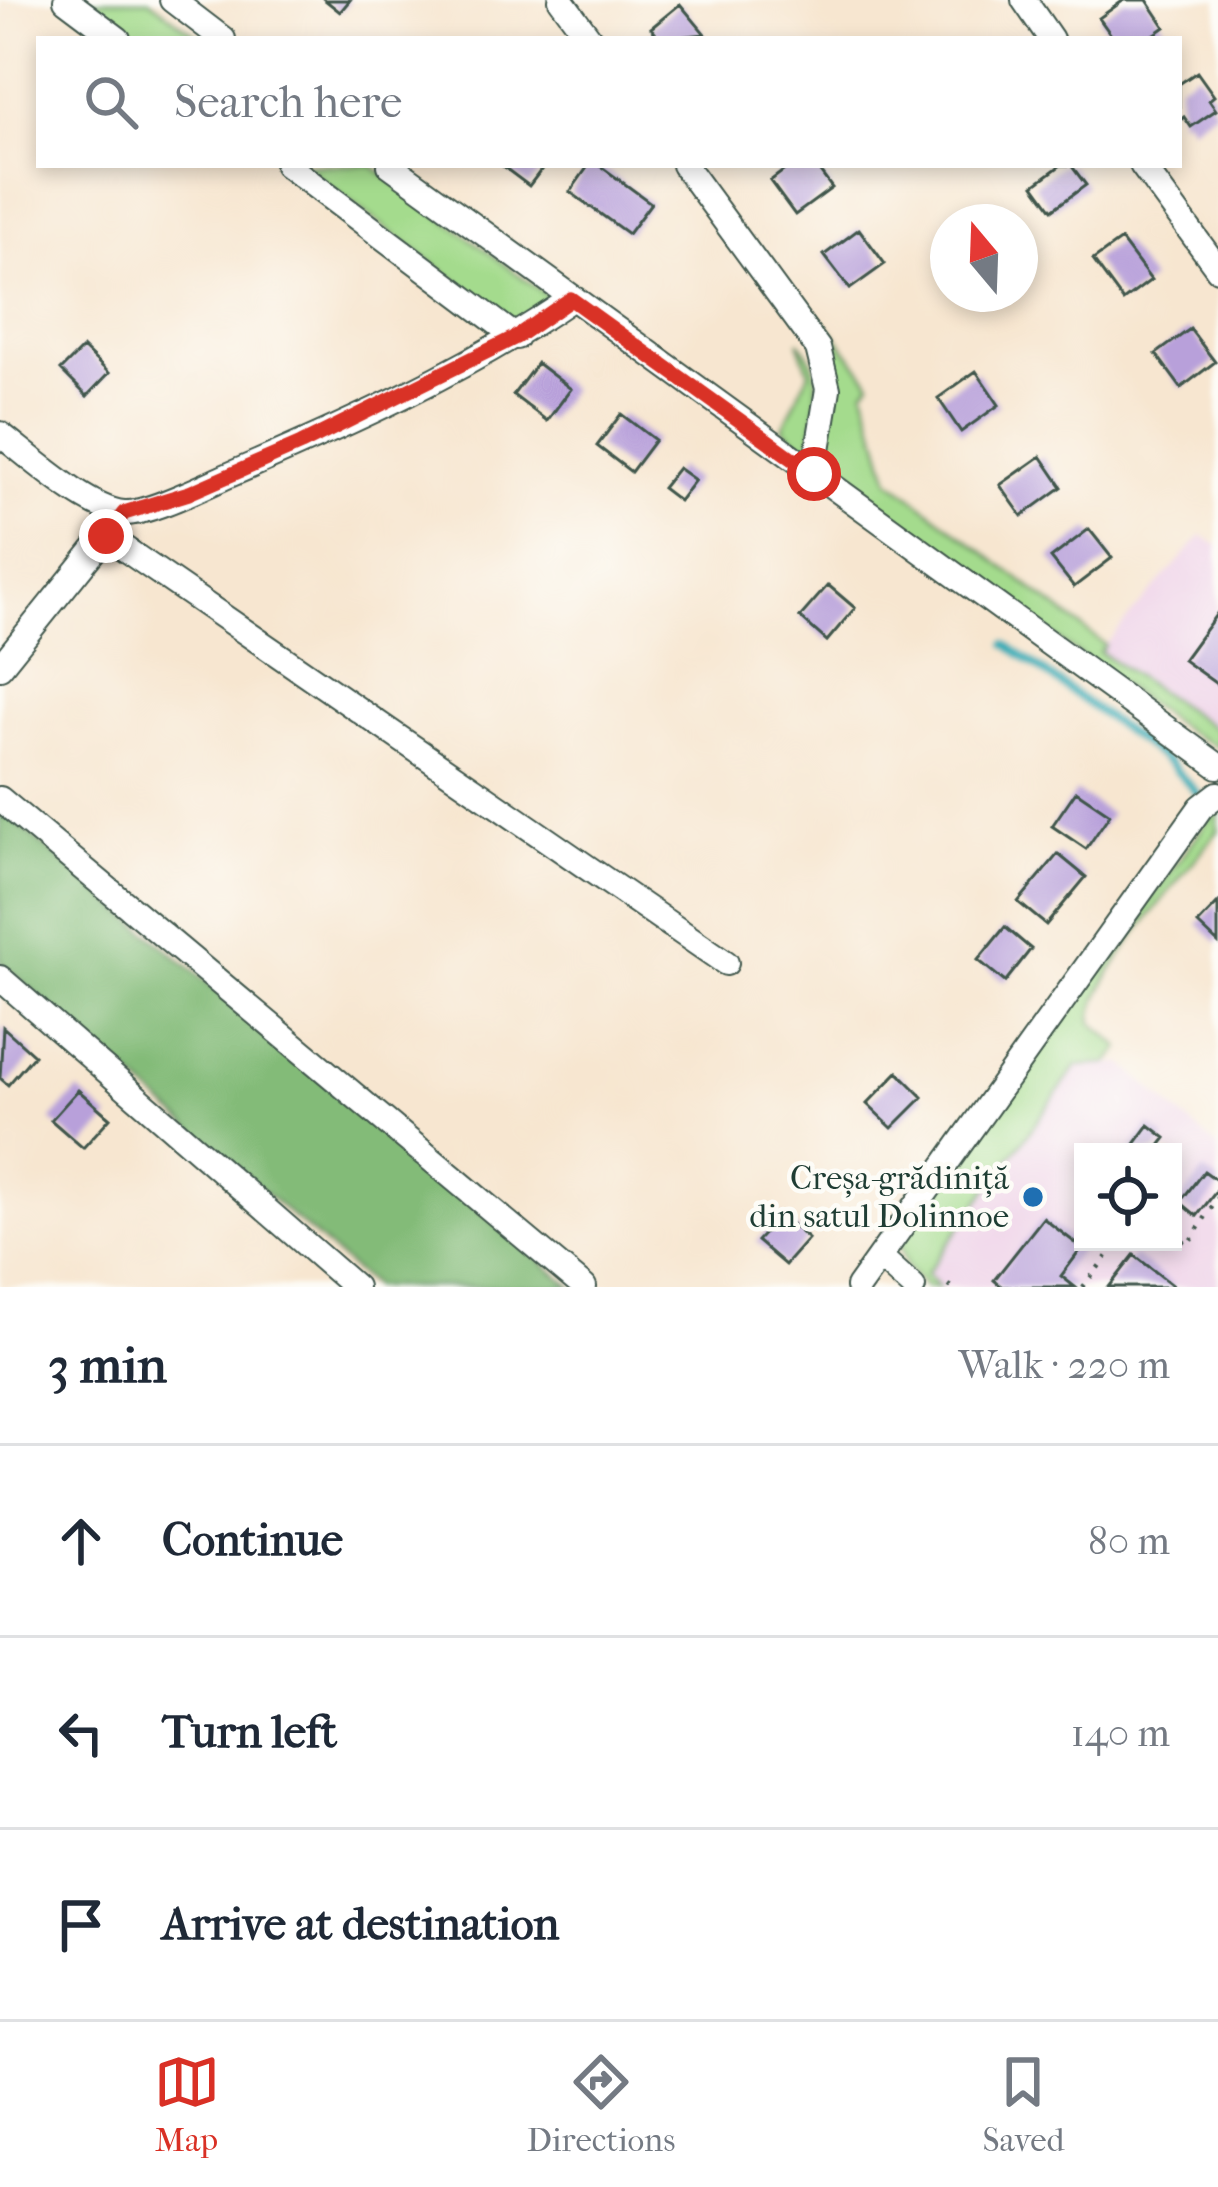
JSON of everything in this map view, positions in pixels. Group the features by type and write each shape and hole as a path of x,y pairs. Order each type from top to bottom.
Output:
{"street":[{"path":"66,0 114,36"},
{"path":"172,0 219,36"},
{"path":"561,0 588,36"},
{"path":"1024,0 1050,36"},
{"path":"291,168 516,337"},
{"path":"394,168 1218,766"},
{"path":"686,168 818,348 828,389 814,474"},
{"path":"1144,168 1218,269"},
{"path":"0,667 124,513 189,493 301,444 516,337 571,299"},
{"path":"0,434 88,499 124,513"},
{"path":"106,536 726,962"},
{"path":"858,1287 1201,807 1218,794"},
{"path":"0,799 584,1287"},
{"path":"0,978 355,1287"},
{"path":"880,1257 913,1287"}],"path":[{"path":"1182,1240 1188,1244 1218,1198"},
{"path":"1083,1287 1111,1251"}],"shaded area":[{"path":"1202,535 1218,546 1218,731 1099,651"},
{"name":"Creșa-grădiniță din satul Dolinnoe","path":"1122,1063 1218,1148 1218,1287 939,1287 926,1275 1077,1066"}],"green space":[{"path":"80,0 149,0 198,36 129,36"},
{"path":"306,168 375,168 553,300 517,326"},
{"path":"827,325 871,382 864,390 890,480 1105,645 1100,652 1218,731 1218,747 1187,732 832,477 827,442 832,372 821,337"},
{"path":"798,341 814,365 816,378 810,451 783,428 809,372"},
{"path":"1218,807 1218,831 1122,954 1095,1004 1093,1023 1121,1048 1108,1064 1077,1066 926,1274 939,1287 925,1287 907,1267 899,1243"},
{"path":"0,809 572,1287 373,1287 0,962"}],"building":[{"path":"325,0 350,0 340,12"},
{"path":"1124,0 1147,0 1165,27 1152,36 1112,36 1099,18"},
{"path":"680,4 705,34 658,36 651,28"},
{"path":"1197,72 1214,96 1209,100 1216,110 1191,127 1182,119 1182,82"},
{"path":"505,168 543,168 529,186"},
{"path":"587,168 603,168 651,203 628,234 570,192"},
{"path":"787,168 817,168 832,188 795,215 770,181"},
{"path":"1057,168 1073,168 1086,185 1052,210 1034,185"},
{"path":"859,229 885,264 850,289 824,255"},
{"path":"1121,240 1151,280 1123,301 1093,260"},
{"path":"1190,329 1215,362 1181,388 1156,354"},
{"path":"83,348 109,373 87,396 61,370"},
{"path":"537,363 571,389 547,421 513,395"},
{"path":"976,371 999,405 961,432 938,398"},
{"path":"621,414 655,440 631,472 597,446"},
{"path":"1041,456 1062,487 1022,516 1000,485"},
{"path":"678,468 695,480 679,501 662,488"},
{"path":"1089,529 1112,558 1074,587 1051,558"},
{"path":"828,585 855,608 827,641 800,617"},
{"path":"1218,612 1218,685 1183,660"},
{"path":"1076,791 1110,814 1086,849 1052,826"},
{"path":"1058,854 1086,877 1046,925 1018,902"},
{"path":"1218,903 1218,943 1198,924"},
{"path":"1005,927 1031,949 1005,982 978,960"},
{"path":"3,1027 34,1055 8,1085 0,1078"},
{"path":"898,1072 923,1097 892,1128 867,1104"},
{"path":"78,1090 110,1118 83,1148 51,1120"},
{"path":"1149,1125 1166,1138 1162,1143 1136,1143"},
{"path":"1204,1171 1218,1181 1218,1189 1197,1216 1182,1199"},
{"path":"781,1215 808,1239 785,1265 757,1241"},
{"path":"1043,1218 1074,1242 1074,1251 1080,1251 1061,1276 1075,1287 1002,1287 994,1280"},
{"path":"1134,1255 1175,1287 1109,1287"}],"waterway":[{"path":"1006,644 1170,764 1198,794"}],"place":[{"name":"Creșa-grădiniță din satul Dolinnoe","path":"1033,1197"}],"route":[{"path":"106,536 124,513 189,493 301,444 516,337 571,299 814,474"}]}
